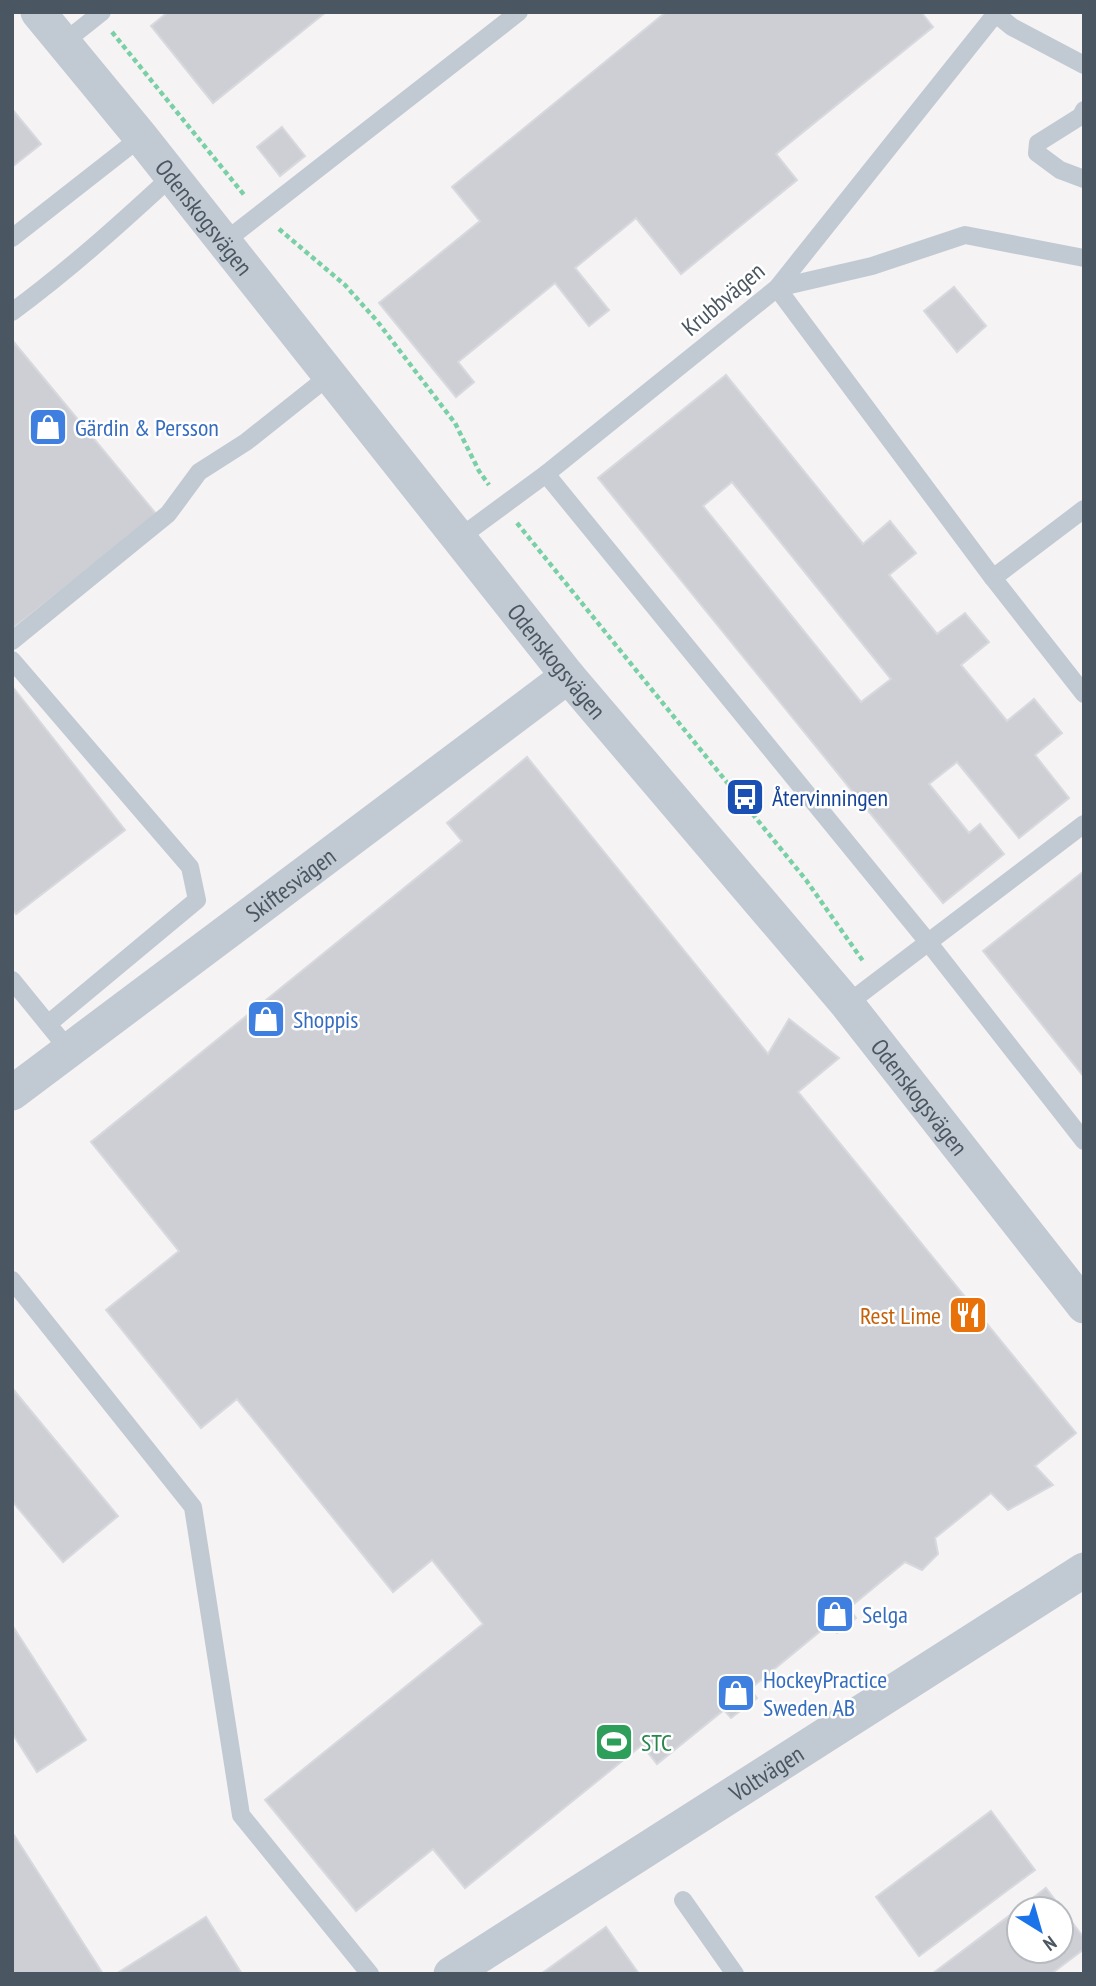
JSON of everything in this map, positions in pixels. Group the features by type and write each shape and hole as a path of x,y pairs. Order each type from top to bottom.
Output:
{"street":[{"name":"Odenskogsvägen","path":"38,12 141,137 568,676 846,1004 1079,1291"},
{"name":"Skiftesvägen","path":"12,1093 58,1037 568,676"},
{"name":"Voltvägen","path":"451,1974 1084,1570"}],"lane":[{"path":"224,242 519,12"},
{"path":"996,13 1012,27 1084,65"},
{"name":"Krubbvägen","path":"459,538 547,474 777,288 996,13"},
{"path":"63,43 101,14"},
{"path":"1084,110 1082,116 1038,143 1037,153 1060,170 1084,178"},
{"path":"12,238 141,137"},
{"path":"12,312 46,288 172,177"},
{"path":"1084,258 965,235 872,266 777,288 993,578 1084,694"},
{"path":"12,641 168,514 199,472 246,442 329,376"},
{"path":"547,474 928,942 1084,1141"},
{"path":"993,578 1084,509"},
{"path":"12,660 190,867 197,900 58,1037 12,980"},
{"path":"846,1004 1084,824"},
{"path":"12,1280 193,1507 241,1815 370,1974"},
{"path":"683,1900 735,1974"}],"path":[{"path":"101,14 225,174 260,213 345,285 377,321 455,424 479,471 503,506 806,880 876,981"}],"building":[{"path":"168,12 326,12 213,103 151,26"},
{"path":"666,12 921,12 933,27 776,154 797,180 681,274 636,218 575,268 609,310 589,326 555,283 458,362 474,382 456,397 379,303 480,221 452,187"},
{"path":"12,109 41,144 12,167"},
{"path":"282,127 305,156 280,176 257,147"},
{"path":"954,287 986,326 957,352 924,311"},
{"name":"Gärdin & Persson","path":"12,340 157,515 12,629"},
{"path":"726,375 863,544 890,521 916,553 889,575 937,634 965,613 989,642 961,665 1007,721 1034,699 1062,733 1035,755 1069,798 1019,838 957,762 929,784 969,833 980,824 1004,854 943,903 598,478","holes":["732,482 891,679 861,702 703,506"]},
{"path":"12,686 125,830 16,914 12,909"},
{"path":"527,757 768,1054 789,1019 839,1058 798,1092 1076,1433 1035,1466 1053,1485 1008,1510 991,1493 935,1538 938,1554 922,1570 905,1562 849,1608 856,1618 837,1633 829,1624 750,1689 757,1698 731,1718 724,1710 657,1764 642,1745 465,1888 433,1849 356,1911 265,1800 483,1624 432,1560 393,1592 237,1399 201,1428 106,1310 179,1251 91,1142 462,841 447,823"},
{"path":"1084,871 1084,1077 983,951"},
{"path":"12,1388 118,1516 63,1562 12,1501"},
{"path":"12,1625 86,1740 37,1772 12,1733"},
{"path":"991,1811 1035,1870 919,1956 876,1897"},
{"path":"12,1832 103,1974 12,1974"},
{"path":"1046,1888 1051,1895 1037,1895"},
{"path":"206,1917 242,1974 116,1974"},
{"path":"1005,1919 1005,1965 1063,1965 1051,1974 932,1974"},
{"path":"1075,1926 1084,1938 1084,1949 1075,1956"},
{"path":"606,1927 639,1974 541,1974"}],"place":[{"name":"Gärdin & Persson","path":"48,427"},
{"name":"Återvinningen","path":"745,797"},
{"name":"Shoppis","path":"266,1019"},
{"name":"Rest Lime","path":"968,1315"},
{"name":"Selga","path":"835,1614"},
{"name":"HockeyPractice Sweden AB","path":"736,1693"},
{"name":"STC","path":"614,1742"}]}
